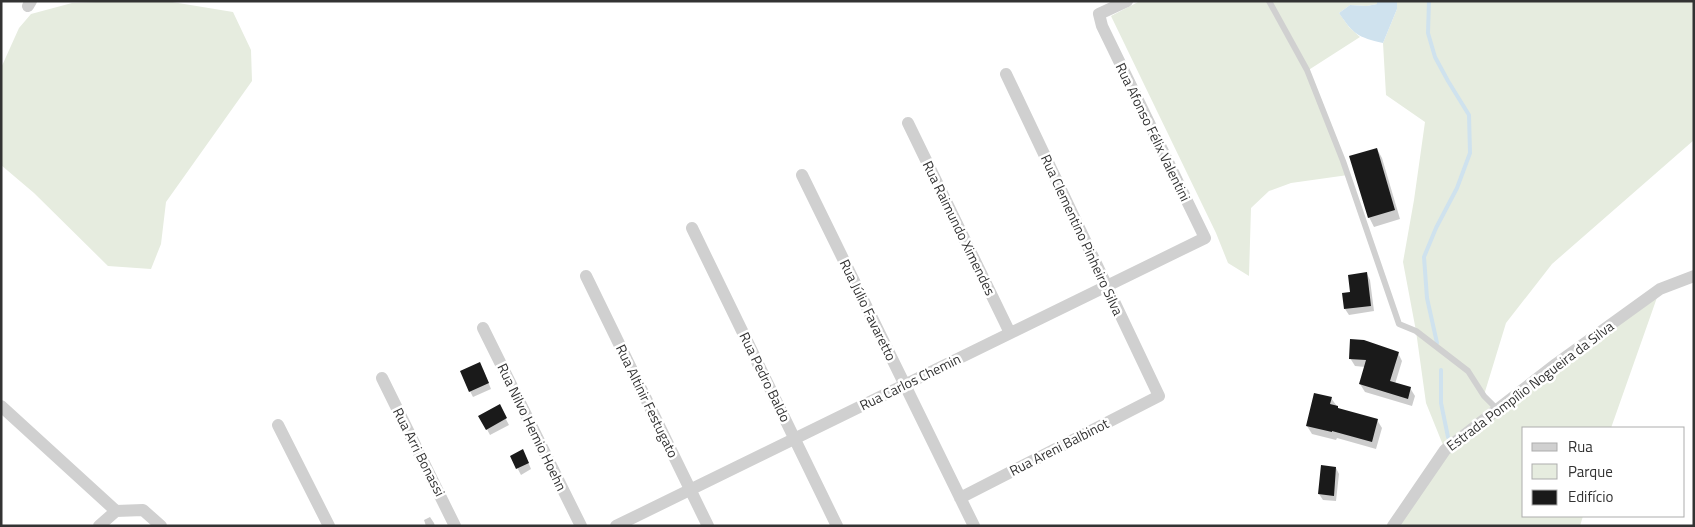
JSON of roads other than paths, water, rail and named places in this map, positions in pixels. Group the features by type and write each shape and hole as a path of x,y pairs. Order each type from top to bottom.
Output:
{"street":[{"name":"Rua Afonso Félix Valentini","path":"1127,1 1099,14 1102,26 1204,238"},
{"name":"Rua Clementino Pinheiro Silva","path":"1006,74 1159,396"},
{"name":"Rua Raimundo Ximendes","path":"908,123 1010,333"},
{"name":"Rua Júlio Favaretto","path":"802,175 974,526"},
{"name":"Rua Pedro Baldo","path":"692,228 838,526"},
{"name":"Rua Carlos Chemin","path":"616,526 1204,238"},
{"name":"Rua Altinir Festugato","path":"586,276 708,526"},
{"name":"Estrada Pompílio Nogueira da Silva","path":"1393,526 1445,450 1556,364 1660,289 1694,276"},
{"name":"Rua Nilvo Hemio Hoehn","path":"483,328 581,526"},
{"name":"Rua Arri Bonassi","path":"382,378 455,526"},
{"name":"Rua Areni Balbinot","path":"960,498 1159,396"},
{"path":"1,406 116,511"},
{"path":"278,425 329,526"},
{"path":"98,526 116,511 143,510 161,526"}],"lane":[{"path":"1268,1 1307,70 1342,161 1399,324 1416,331 1468,371 1484,396 1498,410"}],"water":[{"path":"1377,1 1397,1 1397,9 1383,43 1357,34 1339,13 1350,5 1367,6 1377,4"}],"waterway":[{"path":"1429,1 1428,33 1435,57 1469,115 1470,153 1457,188 1436,228 1424,257 1427,298 1437,343"},
{"path":"1441,370 1441,403 1448,437"}]}
